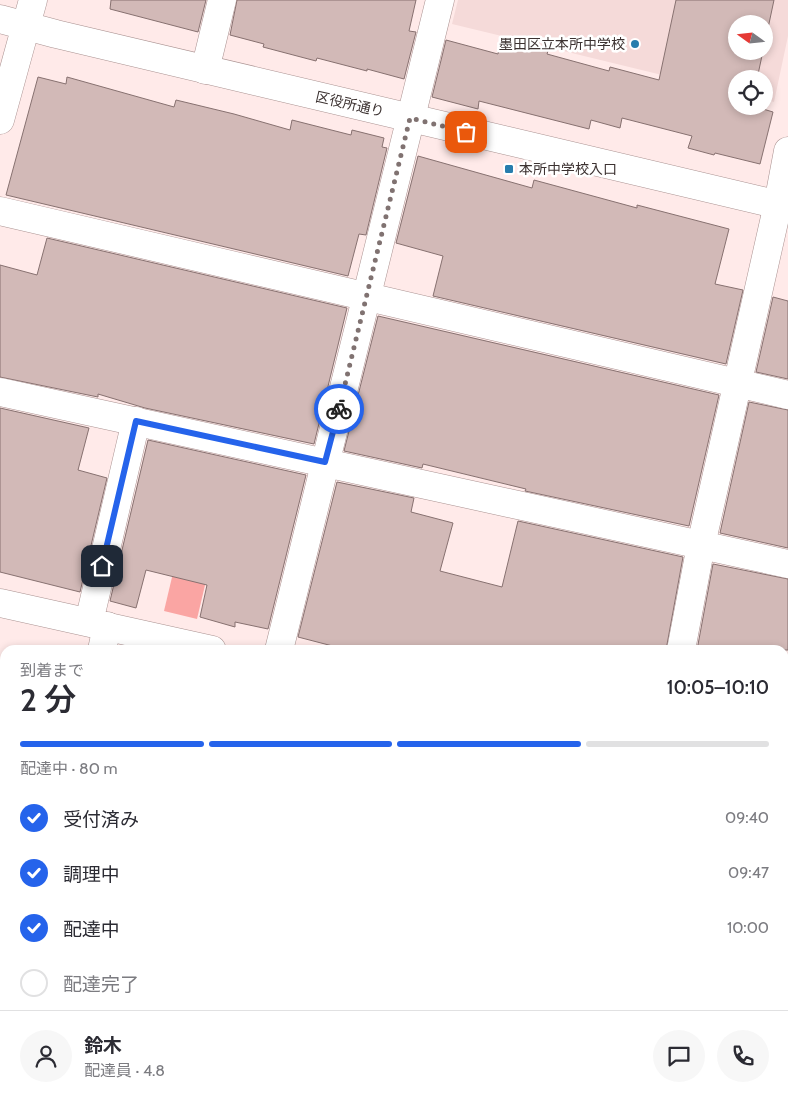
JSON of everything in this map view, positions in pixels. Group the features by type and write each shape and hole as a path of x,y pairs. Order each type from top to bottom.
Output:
{"street":[{"path":"0,120 34,0"},
{"path":"205,70 222,0"},
{"path":"280,645 440,0"},
{"name":"区役所通り","path":"0,19 205,70 740,197 783,205"},
{"path":"682,645 701,545 737,383 783,205 788,151"},
{"path":"0,211 788,395"},
{"path":"0,392 788,564"},
{"path":"99,633 136,421"},
{"path":"0,603 99,633 179,645"}],"shaded area":[{"name":"墨田区立本所中学校","path":"458,0 788,0 788,36 774,102 773,70 728,70 728,91 452,24"},
{"path":"191,497 224,505 197,619 164,611"}],"building":[{"path":"111,0 206,0 198,32 110,9"},
{"path":"237,0 416,0 409,31 416,32 404,79 317,58 316,61 263,47 264,44 230,35"},
{"path":"676,0 774,0 771,15 728,15 728,60 761,60 759,70 728,70 728,115 772,115 760,164 688,148 692,136 622,118 620,128 591,120 589,129 479,101 478,109 432,97 446,40 498,54 501,39 548,51 547,54 609,71 610,67 659,80"},
{"path":"38,77 66,84 67,77 174,107 176,100 290,130 292,120 351,135 352,130 384,138 382,147 387,148 366,235 359,234 348,276 6,195"},
{"path":"418,156 532,188 534,180 637,208 637,205 729,229 715,284 743,290 726,364 433,296 443,256 396,243"},
{"path":"47,238 347,308 314,444 145,408 98,394 98,397 0,377 0,265 37,275"},
{"path":"773,297 788,301 788,379 756,372"},
{"path":"378,316 719,395 689,526 525,491 526,489 423,464 422,468 344,451"},
{"path":"749,402 788,410 788,548 720,533"},
{"path":"0,408 89,428 78,470 107,478 80,592 0,572"},
{"path":"148,440 306,475 268,629 235,622 235,627 200,617 207,585 146,570 136,608 110,601"},
{"path":"337,482 414,498 411,512 453,523 440,571 502,587 518,521 683,557 667,645 329,645 298,637"},
{"path":"713,564 788,579 788,645 698,645"}],"way so far":[{"path":"339,409 410,118 466,132"}],"place":[{"name":"墨田区立本所中学校","path":"635,44"},
{"name":"本所中学校入口","path":"509,169"}],"route":[{"path":"102,566 136,421 325,462 339,409"}]}
